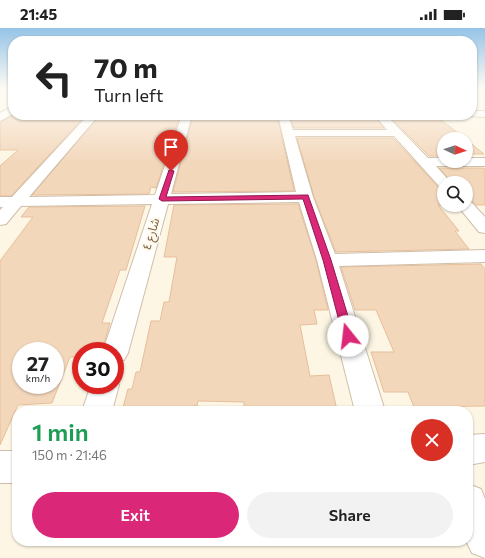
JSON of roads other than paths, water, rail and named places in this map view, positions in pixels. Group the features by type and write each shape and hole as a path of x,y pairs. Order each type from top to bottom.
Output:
{"street":[{"path":"0,220 8,202 89,120"},
{"name":"شارع ٤","path":"119,342 186,120"},
{"path":"385,120 437,176"},
{"path":"369,406 327,260 305,197 286,124 397,133"},
{"path":"424,162 485,162"},
{"path":"8,202 305,197"},
{"path":"474,210 485,228"},
{"path":"327,260 485,256"},
{"path":"99,406 102,394"},
{"path":"473,449 485,448"},
{"path":"0,467 12,467"},
{"path":"473,513 485,540"}]}
